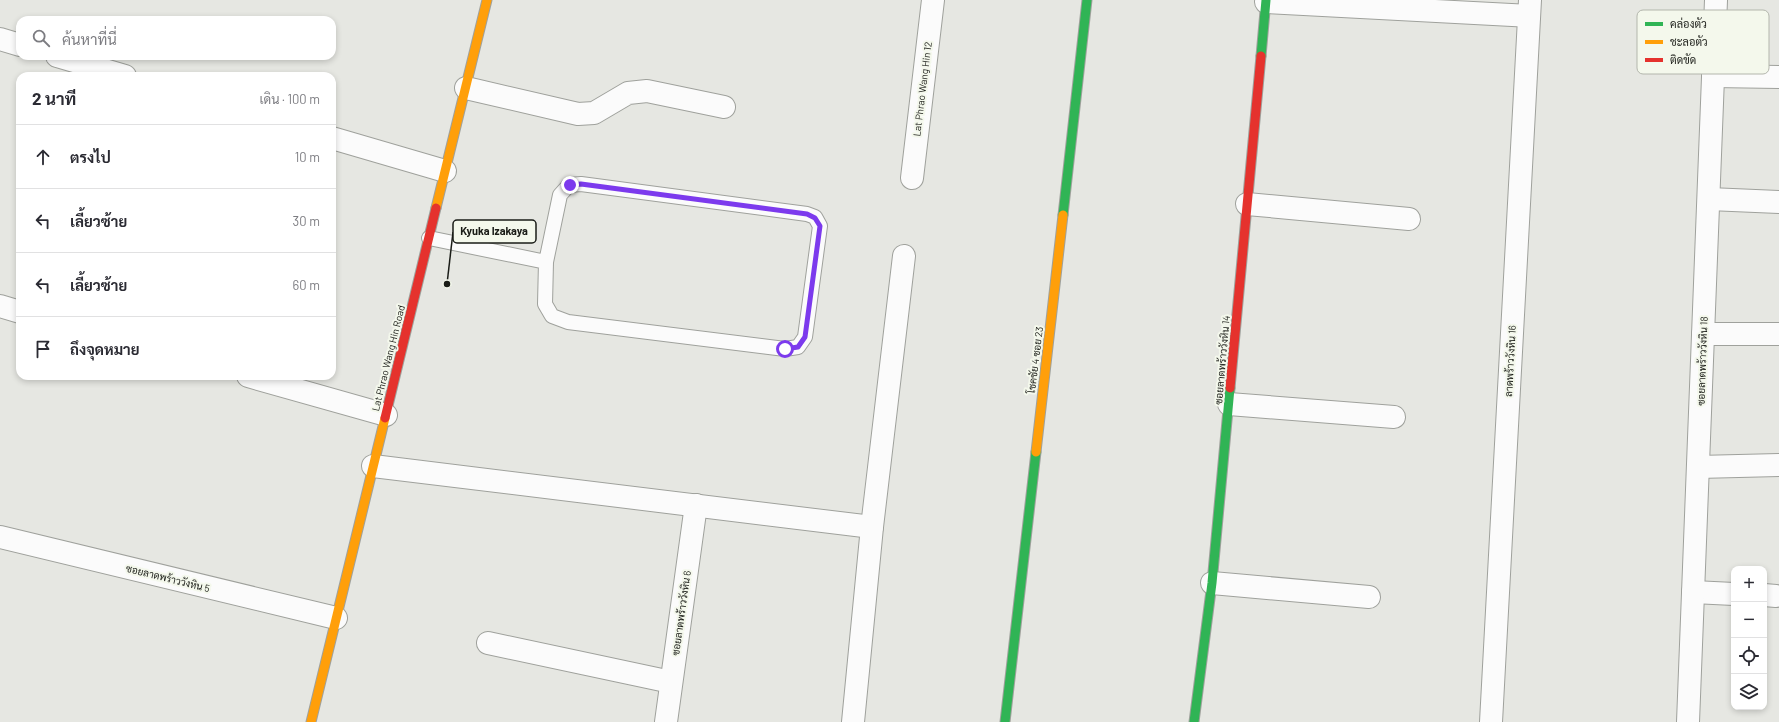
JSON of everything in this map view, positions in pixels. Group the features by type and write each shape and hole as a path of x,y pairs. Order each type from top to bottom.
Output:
{"street":[{"name":"Lat Phrao Wang Hin Road","path":"311,722 487,0"},
{"name":"Lat Phrao Wang Hin 12","path":"912,178 933,0"},
{"name":"โชคชัย 4 ซอย 23","path":"1005,722 1087,0"},
{"name":"ซอยลาดพร้าววังหิน 18","path":"1716,0 1716,10"},
{"path":"1266,1 1529,8"},
{"name":"ซอยลาดพร้าววังหิน 14","path":"1194,722 1212,583 1266,1"},
{"name":"ลาดพร้าววังหิน 16","path":"1490,722 1529,8"},
{"path":"0,39 16,44"},
{"path":"70,60 111,72"},
{"path":"1713,76 1779,77"},
{"name":"ซอยลาดพร้าววังหิน 18","path":"1688,722 1713,76"},
{"path":"466,88 578,114 594,113 628,93 647,91 724,107"},
{"path":"336,139 445,172"},
{"path":"1708,199 1779,202"},
{"path":"1247,204 1409,218"},
{"path":"853,722 872,527 904,256"},
{"path":"0,306 16,311"},
{"path":"1703,334 1779,334"},
{"path":"262,380 386,415"},
{"path":"1228,404 1394,417"},
{"path":"1698,467 1779,465"},
{"path":"373,466 872,527"},
{"name":"ซอยลาดพร้าววังหิน 6","path":"666,722 696,505"},
{"name":"ซอยลาดพร้าววังหิน 5","path":"0,537 336,618"},
{"path":"1212,583 1369,597"},
{"path":"1693,592 1731,594"},
{"path":"488,643 671,682"}],"lane":[{"path":"581,184 807,214 815,218 820,226 805,337 798,347 785,349 568,322 552,316 545,304 546,262 560,195 570,185 581,184"},
{"path":"429,238 546,262"}],"traffic: fast":[{"path":"1063,215 1087,0"},
{"path":"1261,56 1266,0"},
{"path":"1194,722 1212,583 1230,388"},
{"path":"1005,722 1036,452"}],"traffic: slow":[{"path":"436,208 487,0"},
{"path":"1036,452 1063,215"},
{"path":"311,722 385,418"}],"traffic: jam":[{"path":"1230,388 1261,56"},
{"path":"385,418 436,208"}],"place":[{"name":"Kyuka Izakaya","path":"447,284"}],"route":[{"path":"570,185 581,184 807,214 815,218 820,226 805,337 798,347 785,349"}]}
